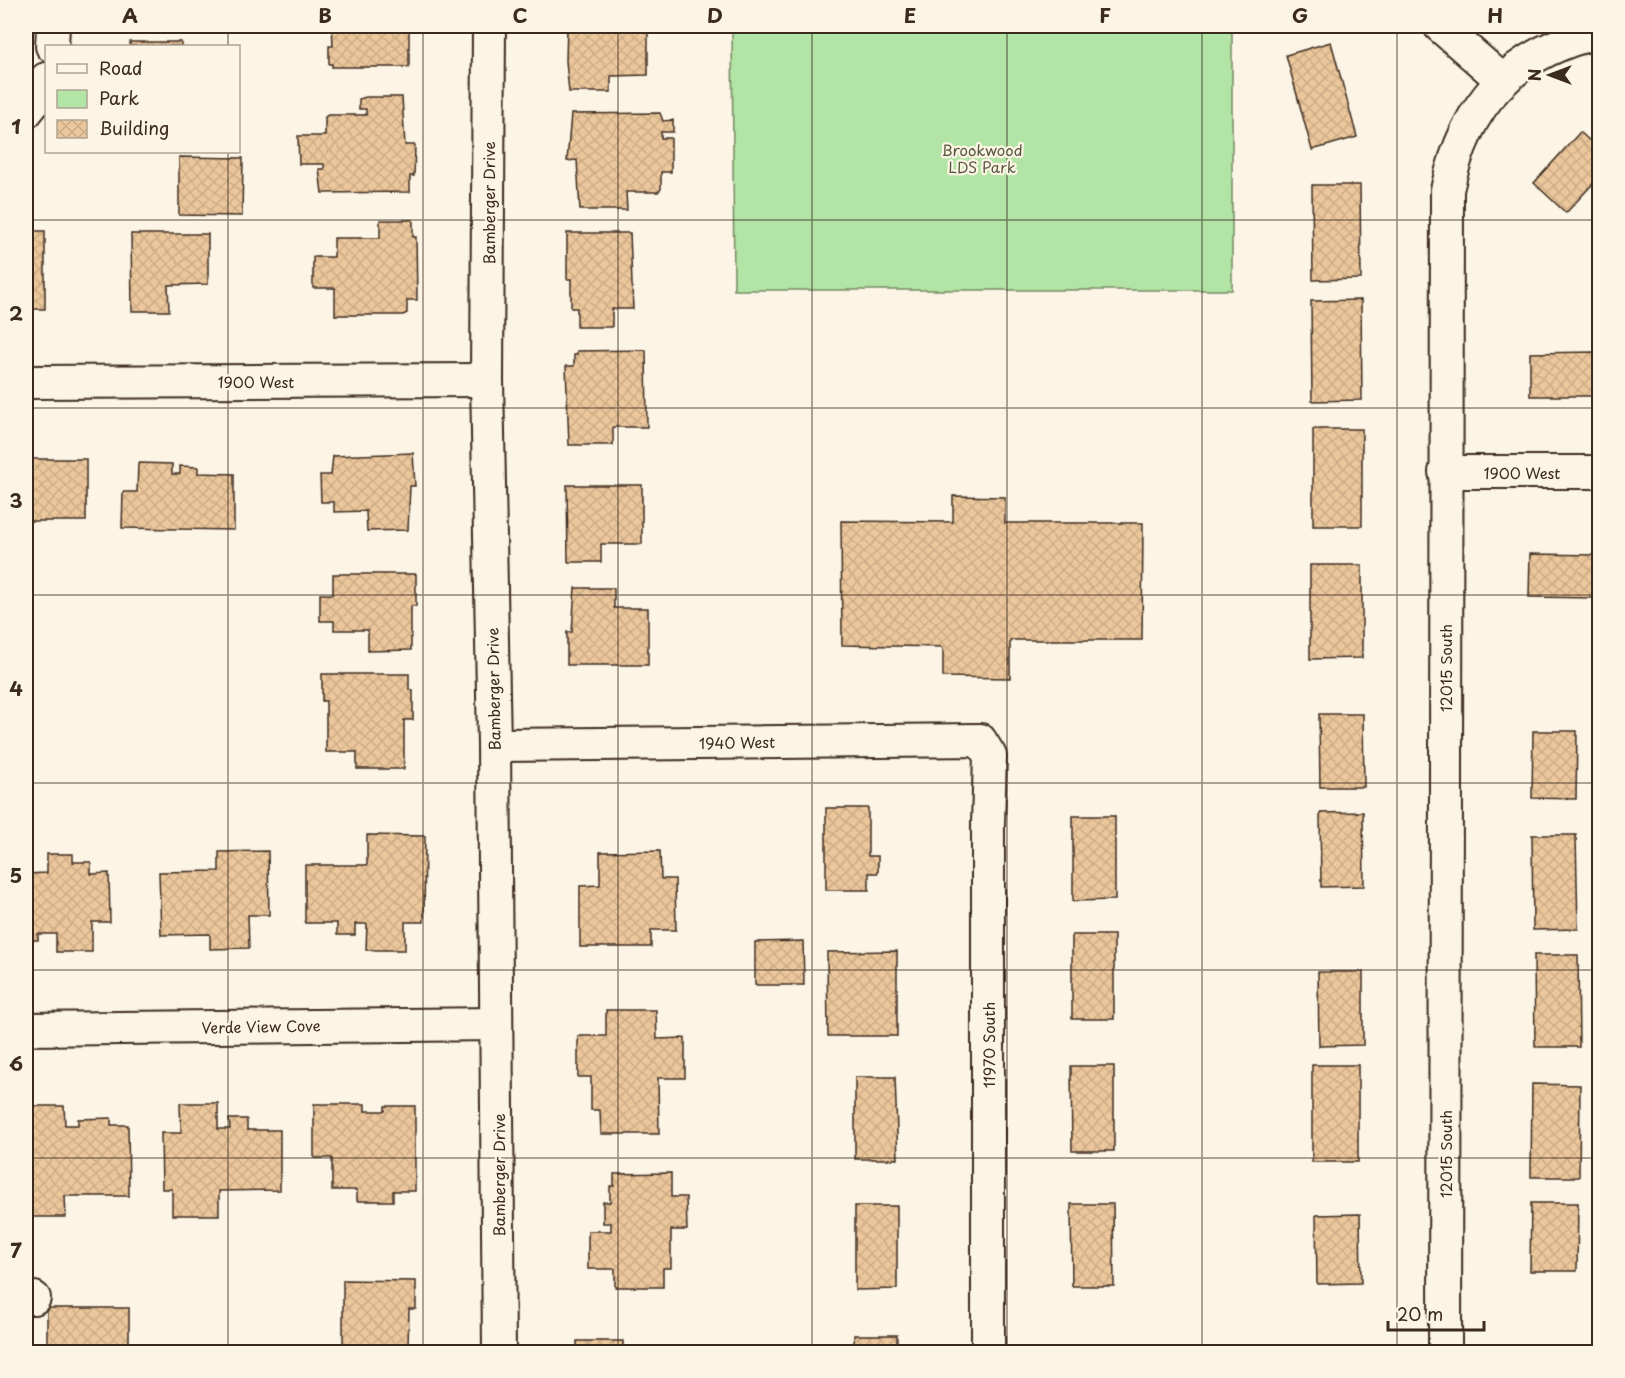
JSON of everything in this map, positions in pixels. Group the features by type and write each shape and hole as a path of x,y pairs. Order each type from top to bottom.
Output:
{"street":[{"path":"52,45 53,26"},
{"name":"Bamberger Drive","path":"489,26 487,380 494,745 499,1353"},
{"path":"1440,26 1502,80"},
{"name":"12015 South","path":"1445,1353 1447,190 1461,142 1485,99 1502,80 1525,62 1551,47 1599,32"},
{"path":"26,112 42,92 45,83"},
{"name":"1900 West","path":"26,382 487,380"},
{"name":"1900 West","path":"1445,472 1599,472"},
{"name":"1940 West","path":"494,745 980,740"},
{"name":"11970 South","path":"980,740 990,756 988,1353"},
{"name":"Verde View Cove","path":"26,1029 496,1024"}],"green space":[{"name":"Brookwood LDS Park","path":"732,26 1232,26 1232,290 734,290"}],"building":[{"path":"332,26 409,26 409,67 332,67 332,64 329,64 329,46 333,46"},
{"path":"567,26 648,26 648,75 611,76 611,92 569,92 566,61"},
{"path":"130,42 181,42 181,45 130,45"},
{"path":"1331,42 1357,137 1312,150 1286,55"},
{"path":"402,97 405,145 415,145 414,176 410,176 410,192 322,193 319,169 324,169 324,164 299,164 298,136 325,136 325,117 328,115 366,115 366,109 359,109 359,99"},
{"path":"660,113 663,121 673,120 673,132 661,132 661,138 671,138 671,172 661,172 661,189 658,192 626,192 627,210 580,210 577,160 567,161 571,114"},
{"path":"1580,132 1600,150 1600,176 1566,213 1534,183"},
{"path":"179,157 243,158 242,216 179,215"},
{"path":"1312,185 1360,185 1361,279 1313,280"},
{"path":"380,220 413,220 413,237 416,237 417,300 407,300 407,313 403,315 335,315 335,288 313,288 313,257 334,257 334,238 380,238"},
{"path":"26,231 45,231 45,309 26,309"},
{"path":"567,233 630,233 633,309 612,309 612,327 577,327 577,308 571,308 571,279 567,279"},
{"path":"131,234 208,234 208,284 168,285 169,311 132,311"},
{"path":"1361,300 1362,400 1312,401 1311,301"},
{"path":"646,350 647,427 613,427 613,445 569,445 566,366 574,366 574,355 577,355 577,351"},
{"path":"1596,352 1596,396 1530,396 1530,353"},
{"path":"1313,429 1362,429 1362,526 1313,526"},
{"path":"413,453 415,486 410,486 408,530 367,531 366,511 334,512 334,502 321,502 320,475 331,475 333,456"},
{"path":"26,459 86,459 86,521 26,521"},
{"path":"138,463 172,464 172,474 180,474 180,466 198,467 198,473 234,474 234,530 122,528 123,492 137,492"},
{"path":"567,485 642,485 642,544 601,544 601,562 568,562"},
{"path":"953,496 1005,497 1005,523 1143,523 1142,640 1010,640 1010,678 943,677 943,647 842,645 841,521 953,522"},
{"path":"1530,554 1597,555 1596,598 1529,597"},
{"path":"1310,565 1362,565 1362,658 1310,659"},
{"path":"333,574 416,574 416,606 411,606 411,650 368,651 368,630 334,630 334,621 320,621 320,594 333,594"},
{"path":"575,588 614,588 614,608 648,608 648,665 567,665 567,632 572,632"},
{"path":"322,674 409,674 409,690 413,690 413,720 404,720 404,769 357,769 357,752 326,752 326,701 322,701"},
{"path":"1319,714 1363,714 1364,787 1320,787"},
{"path":"1533,731 1577,731 1576,799 1532,798"},
{"path":"826,808 868,808 868,856 878,856 878,873 869,873 869,890 826,890"},
{"path":"1363,812 1364,886 1321,887 1320,813"},
{"path":"1073,816 1115,816 1115,900 1073,901"},
{"path":"367,835 425,836 424,922 405,922 405,950 366,950 367,924 355,924 355,935 337,935 337,923 305,923 305,865 367,865"},
{"path":"1532,835 1576,835 1578,929 1533,930"},
{"path":"268,851 269,915 248,915 249,948 210,949 210,934 161,935 159,872 219,871 219,852"},
{"path":"660,851 661,879 675,879 676,930 651,930 651,947 580,947 580,886 600,885 600,852"},
{"path":"47,854 73,854 73,862 91,862 91,874 109,873 110,922 92,922 92,952 56,952 56,934 38,934 38,940 26,940 26,874 47,873"},
{"path":"1072,935 1114,935 1114,1019 1072,1019"},
{"path":"803,941 804,985 755,985 755,942"},
{"path":"897,951 897,1036 828,1036 827,952"},
{"path":"1534,955 1578,955 1579,1047 1535,1047"},
{"path":"1318,972 1363,972 1363,1045 1319,1046"},
{"path":"606,1010 656,1010 657,1039 685,1038 685,1078 658,1078 659,1134 601,1134 600,1110 591,1110 591,1077 578,1077 578,1036 606,1036"},
{"path":"1312,1065 1358,1065 1358,1162 1312,1162"},
{"path":"1071,1066 1114,1066 1114,1151 1072,1151"},
{"path":"855,1077 895,1077 898,1159 855,1159"},
{"path":"1532,1084 1580,1085 1579,1177 1531,1177"},
{"path":"180,1103 218,1103 218,1129 230,1129 229,1119 247,1119 247,1130 280,1130 280,1190 219,1191 219,1215 172,1215 172,1189 162,1189 161,1133 181,1133"},
{"path":"314,1104 365,1104 365,1111 385,1111 385,1106 415,1106 415,1191 393,1191 393,1201 357,1201 357,1190 332,1190 332,1158 314,1158"},
{"path":"27,1106 64,1106 65,1125 78,1125 78,1119 111,1118 111,1125 128,1125 129,1196 65,1196 66,1217 26,1217"},
{"path":"671,1173 671,1197 686,1197 687,1230 671,1230 671,1268 663,1268 663,1287 615,1287 615,1269 588,1269 588,1231 611,1231 611,1223 603,1223 603,1202 610,1202 610,1186 614,1186 614,1174"},
{"path":"1531,1203 1578,1203 1577,1271 1530,1271"},
{"path":"1071,1204 1113,1204 1114,1286 1072,1286"},
{"path":"855,1206 897,1206 897,1289 855,1290"},
{"path":"1360,1214 1361,1283 1317,1284 1316,1215"},
{"path":"343,1280 416,1281 416,1309 409,1309 408,1346 424,1346 424,1352 323,1352 323,1347 343,1347"},
{"path":"47,1308 129,1308 129,1352 47,1352"},
{"path":"854,1335 897,1335 897,1352 854,1352"},
{"path":"577,1341 623,1341 623,1352 577,1352"}]}
